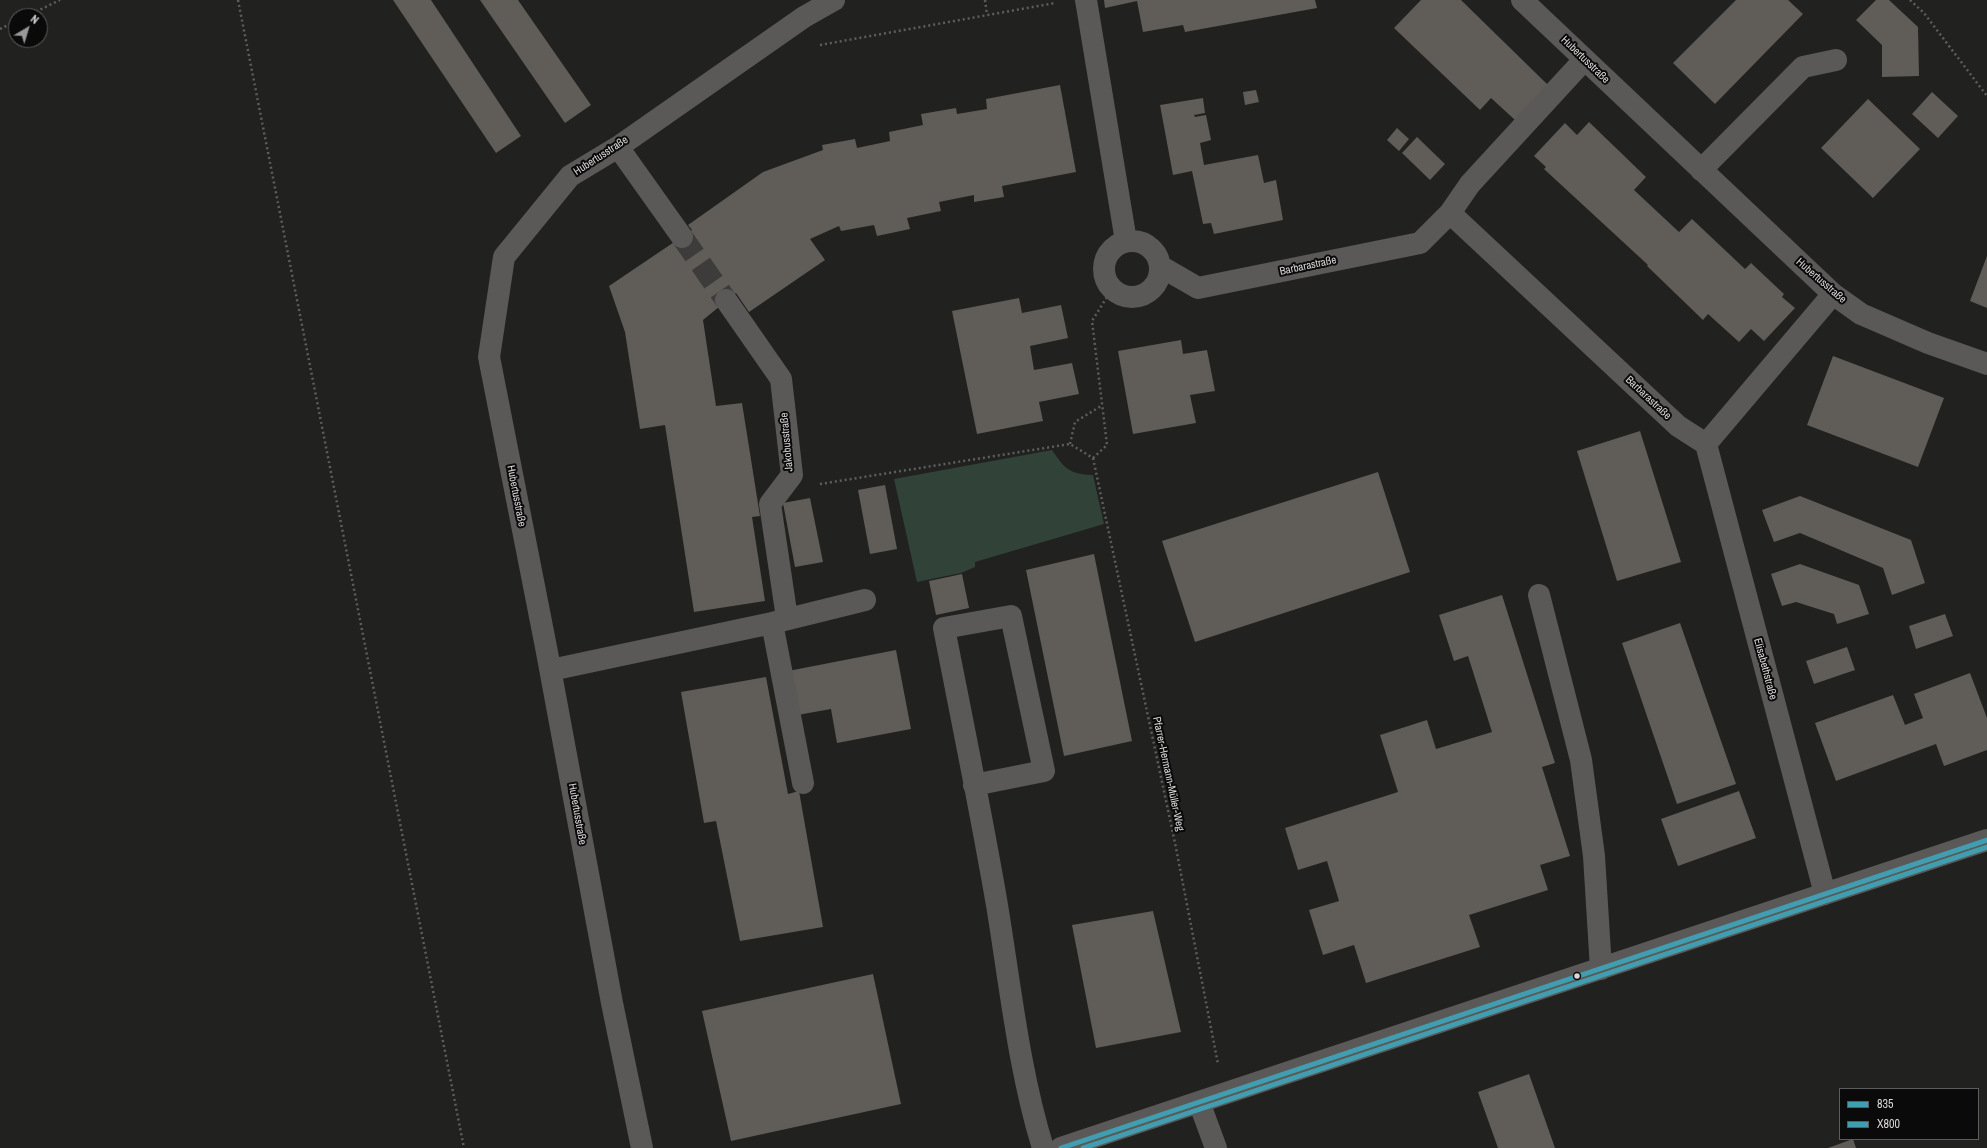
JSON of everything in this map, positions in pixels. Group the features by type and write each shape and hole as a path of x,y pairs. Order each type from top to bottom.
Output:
{"street":[{"name":"Hubertusstraße","path":"642,1148 612,1003 551,670 489,357 504,257 570,176 618,146 804,17 834,0"},
{"path":"1086,0 1126,241"},
{"name":"Hubertusstraße","path":"1522,0 1833,294 1861,314 1928,343 1987,364"},
{"name":"Barbarastraße","path":"1160,266 1198,288 1420,243 1450,213 1470,184 1584,60"},
{"path":"1701,170 1803,67 1836,60"},
{"path":"618,146 682,237"},
{"name":"Barbarastraße","path":"1450,213 1678,426 1706,444"},
{"path":"1126,241 1140,242 1152,249 1158,257 1160,266 1159,279 1154,287 1147,293 1138,297 1128,297 1112,289 1106,281 1104,267 1110,252 1117,245 1126,241"},
{"path":"1706,444 1833,294"},
{"name":"Jakobusstraße","path":"726,300 781,379 792,475 770,504 780,620 803,783"},
{"name":"Elisabethstraße","path":"1706,444 1825,894"},
{"path":"1539,595 1582,760 1594,856 1601,969"},
{"path":"551,670 865,600"},
{"path":"974,786 1044,770 1010,616 944,628 974,786 993,881 1031,1109 1043,1148"},
{"path":"1061,1148 1987,840"},
{"path":"1199,1102 1216,1148"}],"path":[{"path":"44,8 60,0"},
{"path":"238,0 464,1148"},
{"path":"985,0 987,15"},
{"path":"1910,0 1924,13 1987,96"},
{"path":"804,17 809,47 1062,1"},
{"path":"782,490 1070,444 1093,458 1107,445 1101,406 1100,381 1092,321 1112,289"},
{"path":"1070,444 1075,422 1101,406"},
{"name":"Pfarrer-Hermann-Müller-Weg","path":"1093,458 1175,843 1224,1094"}],"green space":[{"path":"1052,450 1068,469 1073,472 1093,475 1104,524 975,562 975,567 961,573 917,582 894,479"}],"building":[{"path":"393,0 431,0 521,136 496,153"},
{"path":"480,0 518,0 591,105 565,123"},
{"path":"1104,0 1315,0 1317,8 1185,32 1183,25 1143,32 1137,1 1105,8"},
{"path":"1421,0 1461,0 1548,85 1515,120 1491,98 1480,110 1394,28"},
{"path":"1736,0 1788,0 1803,14 1715,104 1673,63"},
{"path":"1876,0 1889,0 1918,27 1919,76 1882,77 1882,45 1856,20"},
{"path":"1060,85 1076,172 1002,186 1004,197 974,202 974,195 939,202 941,211 907,218 910,229 877,236 874,225 841,231 839,226 810,239 825,260 749,312 736,293 703,320 716,406 742,403 760,516 752,517 765,601 694,612 665,425 640,429 625,332 609,286 692,230 688,225 763,172 823,150 822,145 855,139 857,148 890,141 889,132 923,125 921,114 956,108 957,114 987,109 986,99"},
{"path":"1256,90 1259,102 1245,105 1243,92"},
{"path":"1932,92 1958,116 1938,138 1912,114"},
{"path":"1203,98 1205,113 1194,115 1195,117 1206,115 1211,140 1200,143 1204,165 1258,155 1264,183 1276,180 1283,220 1214,234 1211,223 1203,224 1192,171 1173,175 1160,105"},
{"path":"1868,99 1920,149 1873,198 1821,148"},
{"path":"1589,122 1646,177 1634,190 1679,232 1692,219 1745,269 1751,263 1784,294 1782,297 1795,308 1764,341 1751,329 1739,342 1708,314 1703,320 1647,266 1648,265 1544,169 1546,167 1534,156 1565,123 1577,135"},
{"path":"1397,128 1409,139 1399,151 1387,140"},
{"path":"1417,137 1445,164 1430,180 1402,153"},
{"path":"1987,256 1987,308 1970,301"},
{"path":"1019,298 1022,313 1061,305 1068,338 1030,346 1034,370 1072,363 1079,394 1039,402 1043,421 977,434 952,311"},
{"path":"1181,340 1183,354 1207,350 1215,391 1190,395 1196,423 1133,434 1118,351"},
{"path":"1833,356 1944,398 1918,467 1807,425"},
{"path":"1640,431 1681,562 1617,581 1577,451"},
{"path":"1378,472 1410,572 1195,642 1162,541"},
{"path":"885,485 897,549 870,554 858,490"},
{"path":"1800,496 1911,540 1925,583 1892,595 1883,568 1800,533 1774,542 1762,510"},
{"path":"810,498 823,562 795,567 783,503"},
{"path":"1094,554 1132,741 1064,756 1026,570"},
{"path":"1800,564 1859,585 1869,614 1837,624 1834,614 1796,602 1782,606 1771,574"},
{"path":"962,574 969,608 936,615 929,581"},
{"path":"1502,595 1555,763 1542,767 1570,856 1540,865 1548,890 1469,915 1480,947 1366,983 1354,945 1323,955 1309,910 1339,901 1327,861 1298,870 1285,828 1398,792 1380,735 1427,720 1436,749 1492,732 1468,656 1454,661 1439,615"},
{"path":"1945,614 1953,636 1916,649 1909,626"},
{"path":"1680,623 1736,784 1677,804 1622,643"},
{"path":"1847,647 1855,670 1814,684 1806,661"},
{"path":"896,650 911,729 837,743 831,709 792,716 783,672"},
{"path":"1970,673 1987,718 1987,750 1944,766 1936,744 1836,781 1815,723 1893,695 1905,725 1923,718 1914,694"},
{"path":"766,677 788,794 799,791 823,927 740,941 716,821 704,823 681,692"},
{"path":"1739,791 1756,838 1678,866 1661,819"},
{"path":"1153,911 1181,1032 1096,1048 1072,925"},
{"path":"873,974 901,1104 731,1141 702,1011"},
{"path":"1529,1074 1555,1148 1498,1148 1478,1092"},
{"path":"1853,1140 1856,1148 1828,1148"}],"tunnel":[{"path":"682,237 726,300"}],"transit line":[{"name":"835","path":"1061,1148 1987,840"},
{"name":"X800","path":"1083,1148 1987,847"}]}
